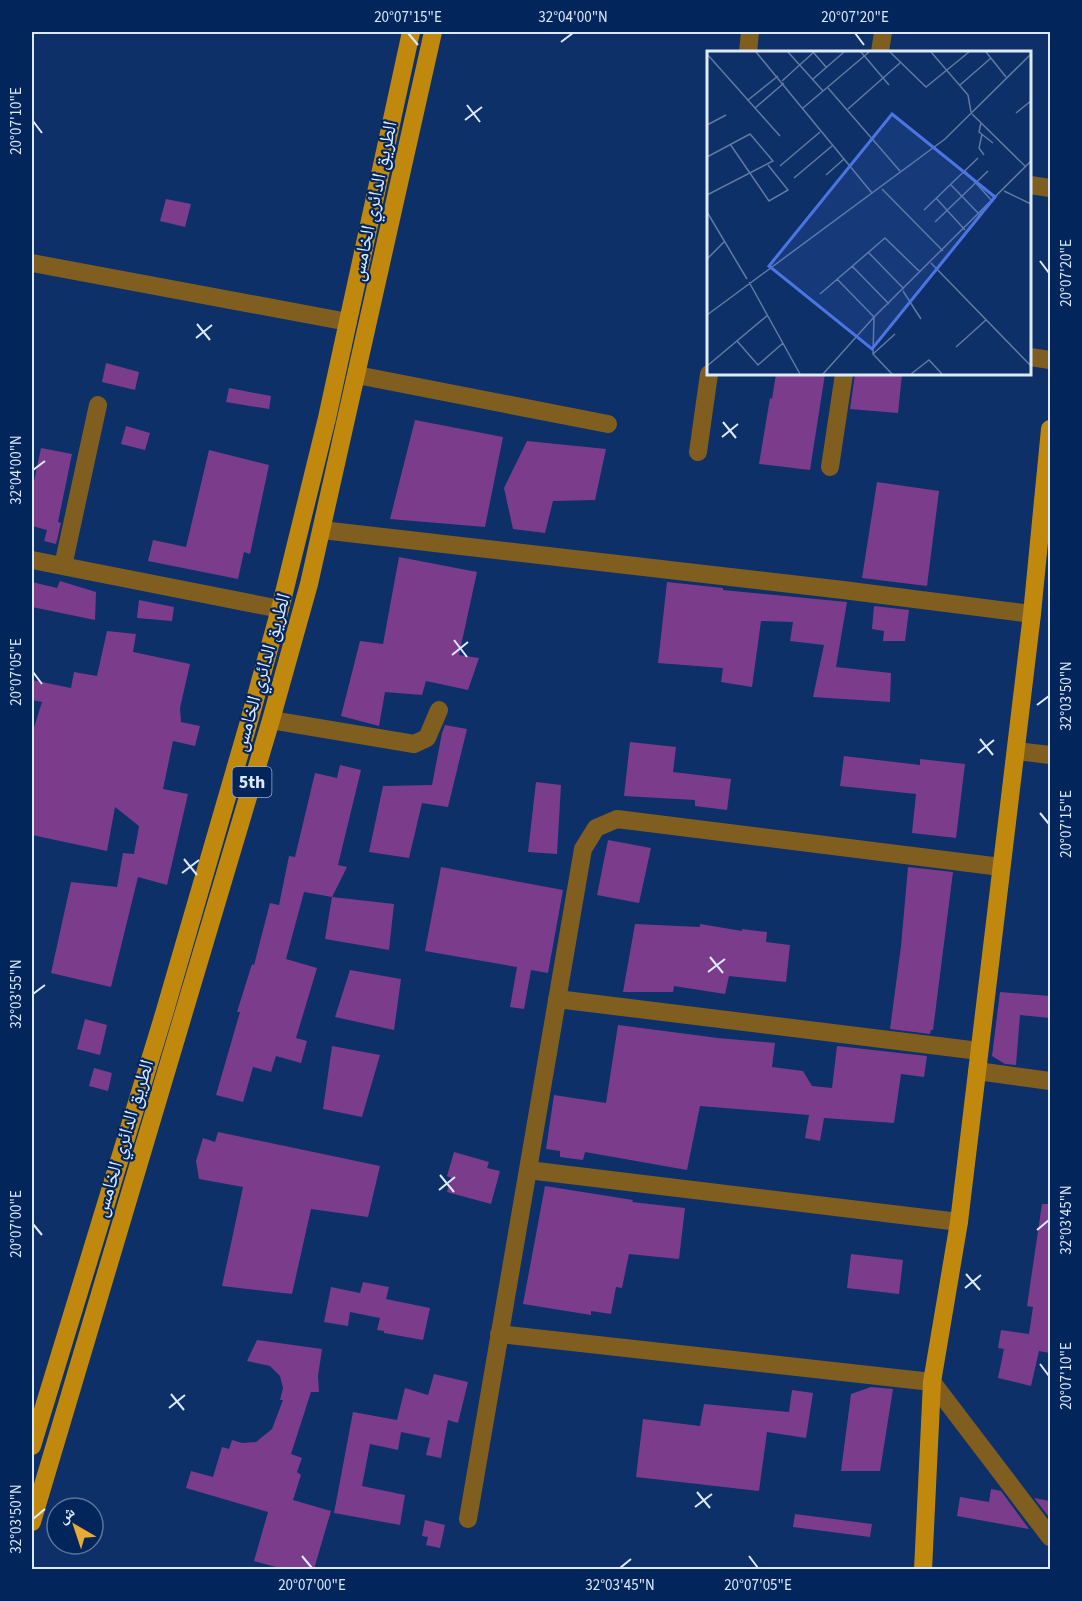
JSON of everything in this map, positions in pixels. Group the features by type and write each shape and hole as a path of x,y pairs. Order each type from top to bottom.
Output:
{"main road":[{"name":"الطريق الدائري الخامس","path":"32,1446 167,1003 280,609 319,450 411,32"},
{"name":"الطريق الدائري الخامس","path":"32,1522 271,720 309,584 433,32"},
{"path":"361,261 382,266"},
{"path":"923,1569 932,1382 959,1221 1032,614 1050,429"}],"street":[{"path":"748,51 750,32"},
{"path":"880,51 882,32"},
{"path":"1031,185 1050,188"},
{"path":"32,263 348,322"},
{"path":"1031,357 1050,360"},
{"path":"357,375 608,424"},
{"path":"698,452 709,375"},
{"path":"830,466 843,375"},
{"path":"63,566 99,405"},
{"path":"322,530 1032,614"},
{"path":"32,560 280,609"},
{"path":"271,720 414,744 427,738 439,710"},
{"path":"1016,751 1050,755"},
{"path":"468,1519 583,849 596,828 617,819 1001,867"},
{"path":"557,999 979,1051"},
{"path":"977,1071 1050,1081"},
{"path":"528,1170 959,1221"},
{"path":"499,1334 932,1382 1050,1537"}],"building":[{"path":"166,199 191,204 185,227 160,221"},
{"path":"106,363 139,372 135,390 102,382"},
{"path":"776,375 825,375 810,470 759,464 770,398 772,399"},
{"path":"855,375 902,375 898,413 850,409"},
{"path":"229,388 271,396 269,409 226,402"},
{"path":"415,420 503,437 485,527 390,519"},
{"path":"126,426 150,433 145,450 121,444"},
{"path":"527,441 606,449 595,500 553,501 545,533 513,529 504,488"},
{"path":"41,448 72,454 58,522 61,523 56,544 44,541 47,530 32,526 32,491"},
{"path":"209,450 269,465 250,554 244,552 238,579 148,561 153,540 186,547"},
{"path":"877,482 939,491 927,586 862,578"},
{"path":"399,557 477,572 459,655 479,658 468,690 426,681 422,695 385,692 379,726 341,716 360,641 383,644"},
{"path":"60,581 96,592 95,620 32,607 32,582 57,588"},
{"path":"667,582 847,602 836,667 891,673 890,702 813,697 824,645 790,641 793,622 761,621 752,687 721,682 723,668 658,663"},
{"path":"139,600 174,607 172,621 137,618"},
{"path":"874,606 909,610 905,641 883,641 884,631 872,629"},
{"path":"107,631 136,634 133,652 190,664 180,708 181,722 200,726 195,746 173,741 163,789 188,794 167,885 138,877 111,987 51,973 71,882 117,887 123,853 134,854 139,826 115,807 107,851 32,835 32,734 42,702 32,700 32,680 71,688 74,672 97,676"},
{"path":"445,725 467,729 448,807 422,803 409,858 369,852 383,786 432,785"},
{"path":"630,742 676,747 673,772 731,779 727,810 695,806 695,800 624,796"},
{"path":"844,756 920,765 920,759 965,764 956,838 912,833 916,794 840,786"},
{"path":"340,765 361,770 338,865 347,867 332,897 304,892 286,959 317,968 296,1038 307,1041 301,1063 276,1056 271,1072 253,1067 243,1102 216,1095 240,1012 237,1012 252,964 254,965 270,903 279,905 289,856 295,857 315,773 337,778"},
{"path":"536,782 561,785 557,854 528,852"},
{"path":"608,840 651,848 639,903 597,895"},
{"path":"441,867 563,890 548,973 531,970 524,1009 510,1007 517,967 425,951"},
{"path":"908,867 953,872 933,1030 930,1034 890,1029"},
{"path":"332,897 394,904 389,950 325,939"},
{"path":"635,924 700,927 700,924 742,931 742,929 767,932 766,942 790,945 786,982 729,976 725,994 674,986 673,992 623,992"},
{"path":"350,970 401,979 394,1030 335,1017"},
{"path":"1000,992 1050,996 1050,1018 1020,1015 1016,1065 1005,1064 992,1056"},
{"path":"85,1019 107,1025 100,1055 77,1049"},
{"path":"618,1025 775,1043 772,1067 803,1071 812,1086 832,1088 837,1046 927,1056 924,1077 901,1074 894,1123 824,1118 820,1141 805,1138 809,1115 700,1106 687,1170 585,1152 583,1160 560,1157 560,1151 546,1149 554,1095 606,1103"},
{"path":"332,1046 380,1055 362,1117 323,1109"},
{"path":"94,1068 112,1073 108,1091 89,1086"},
{"path":"218,1132 380,1166 368,1217 311,1209 292,1294 222,1286 243,1187 199,1179 196,1161 203,1138 215,1142"},
{"path":"454,1152 489,1162 487,1168 500,1171 491,1204 447,1192 451,1178 447,1176"},
{"path":"545,1186 633,1200 632,1202 685,1208 679,1259 629,1254 622,1288 616,1287 611,1314 591,1311 591,1315 523,1304"},
{"path":"1042,1204 1050,1204 1050,1353 1039,1351 1031,1386 998,1378 1004,1349 998,1348 1001,1330 1029,1334 1033,1307 1027,1306"},
{"path":"851,1254 903,1260 899,1294 847,1288"},
{"path":"363,1282 389,1287 386,1299 430,1308 423,1340 384,1333 384,1331 377,1330 380,1318 350,1312 348,1326 324,1322 331,1287 360,1293"},
{"path":"257,1340 322,1349 318,1376 319,1392 311,1392 291,1454 302,1458 297,1472 301,1475 293,1500 331,1511 314,1569 283,1569 254,1561 268,1512 186,1488 191,1471 213,1477 222,1447 229,1449 232,1440 242,1443 256,1442 272,1429 283,1400 280,1400 283,1388 280,1376 270,1366 247,1361"},
{"path":"434,1374 468,1382 458,1423 448,1420 441,1458 426,1455 430,1438 401,1432 398,1450 370,1444 362,1486 405,1495 400,1525 334,1513 353,1412 397,1420 405,1388 428,1395"},
{"path":"871,1387 893,1389 880,1471 841,1471 851,1394"},
{"path":"792,1390 813,1393 806,1438 767,1432 759,1491 636,1477 643,1419 700,1426 704,1404 789,1412"},
{"path":"991,1489 1001,1491 1029,1529 957,1516 960,1497 989,1502"},
{"path":"1034,1498 1050,1501 1049,1517"},
{"path":"795,1514 872,1524 870,1537 793,1527"},
{"path":"425,1520 445,1525 440,1548 426,1545 428,1537 422,1536"}]}
